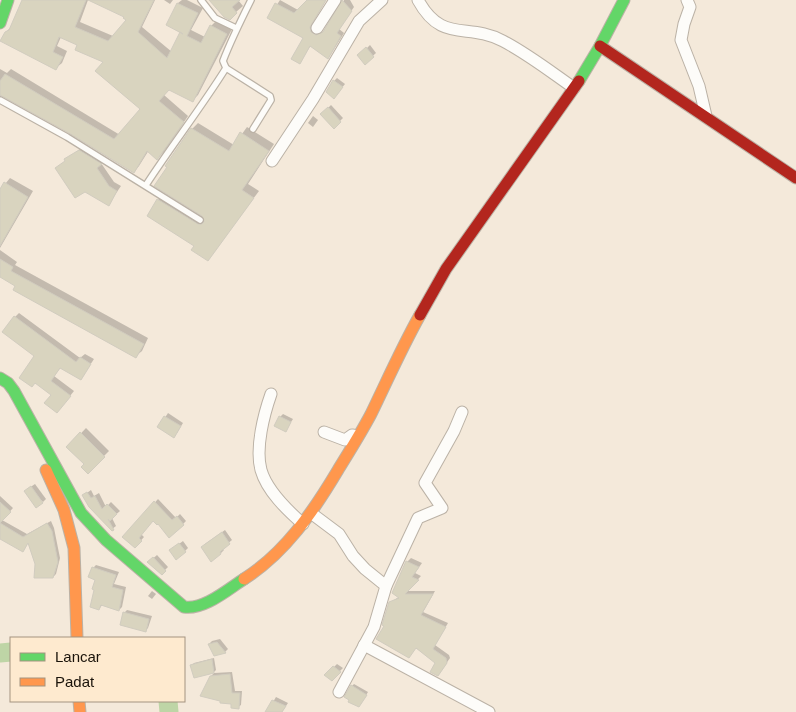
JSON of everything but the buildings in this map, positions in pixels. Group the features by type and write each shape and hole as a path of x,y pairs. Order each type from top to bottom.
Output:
{"street":[{"path":"0,22 8,0"},
{"path":"317,28 335,0"},
{"path":"272,161 313,99 359,21 382,0"},
{"path":"418,0 423,10 438,25 456,31 480,32 502,41 574,88"},
{"path":"0,378 14,391 81,513 106,540 184,607 190,608 210,601 247,578 284,546 311,514 370,416 401,350 446,270 520,162 574,88 600,46 624,0"},
{"path":"687,0 690,7 681,40 699,86 706,116"},
{"path":"600,46 796,178"},
{"path":"0,387 53,483 64,510 74,548 77,637"},
{"path":"271,394 262,430 260,468 265,480 277,498 303,524"},
{"path":"339,692 374,627 386,586 418,518 442,508 425,483 454,431 462,412"},
{"path":"324,432 345,440 352,435 358,436"},
{"path":"311,514 339,534 365,569 386,586"},
{"path":"364,645 489,712"}],"lane":[{"path":"201,0 215,18 236,28"},
{"path":"252,0 236,28 223,61 226,68 270,96 271,100 253,128"},
{"path":"146,185 184,129 199,111 226,68"},
{"path":"0,100 67,137 200,220"}],"waterway":[{"path":"0,653 10,652"},
{"path":"168,702 169,712"}],"traffic: fast":[{"path":"0,23 8,0"},
{"path":"579,81 624,0"},
{"path":"0,378 8,383 14,391 81,513 106,540 184,607 192,607 207,602 244,579"}],"traffic: slow":[{"path":"244,579 259,569 285,544 319,501 367,421 420,315"},
{"path":"46,470 64,510 74,548 77,637"},
{"path":"79,702 80,712"}],"traffic: jam":[{"path":"600,46 796,178"},
{"path":"420,315 446,269 579,81"}]}
